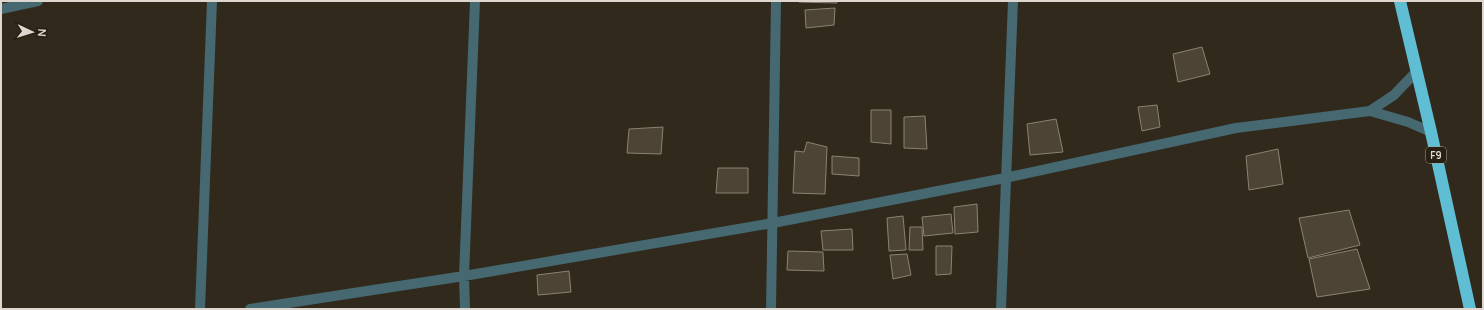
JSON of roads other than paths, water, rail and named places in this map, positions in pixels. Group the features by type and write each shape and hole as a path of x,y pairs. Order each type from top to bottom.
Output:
{"highway":[{"name":"F9","path":"1400,1 1470,309"}],"street":[{"path":"1,9 38,1"},
{"path":"200,309 212,1"},
{"path":"465,309 464,276 475,1"},
{"path":"772,309 776,1"},
{"path":"1001,309 1013,1"},
{"path":"1370,111 1394,95 1416,72"},
{"path":"250,309 464,276 773,223 1005,178 1236,128 1370,111 1408,122 1431,132"}]}
